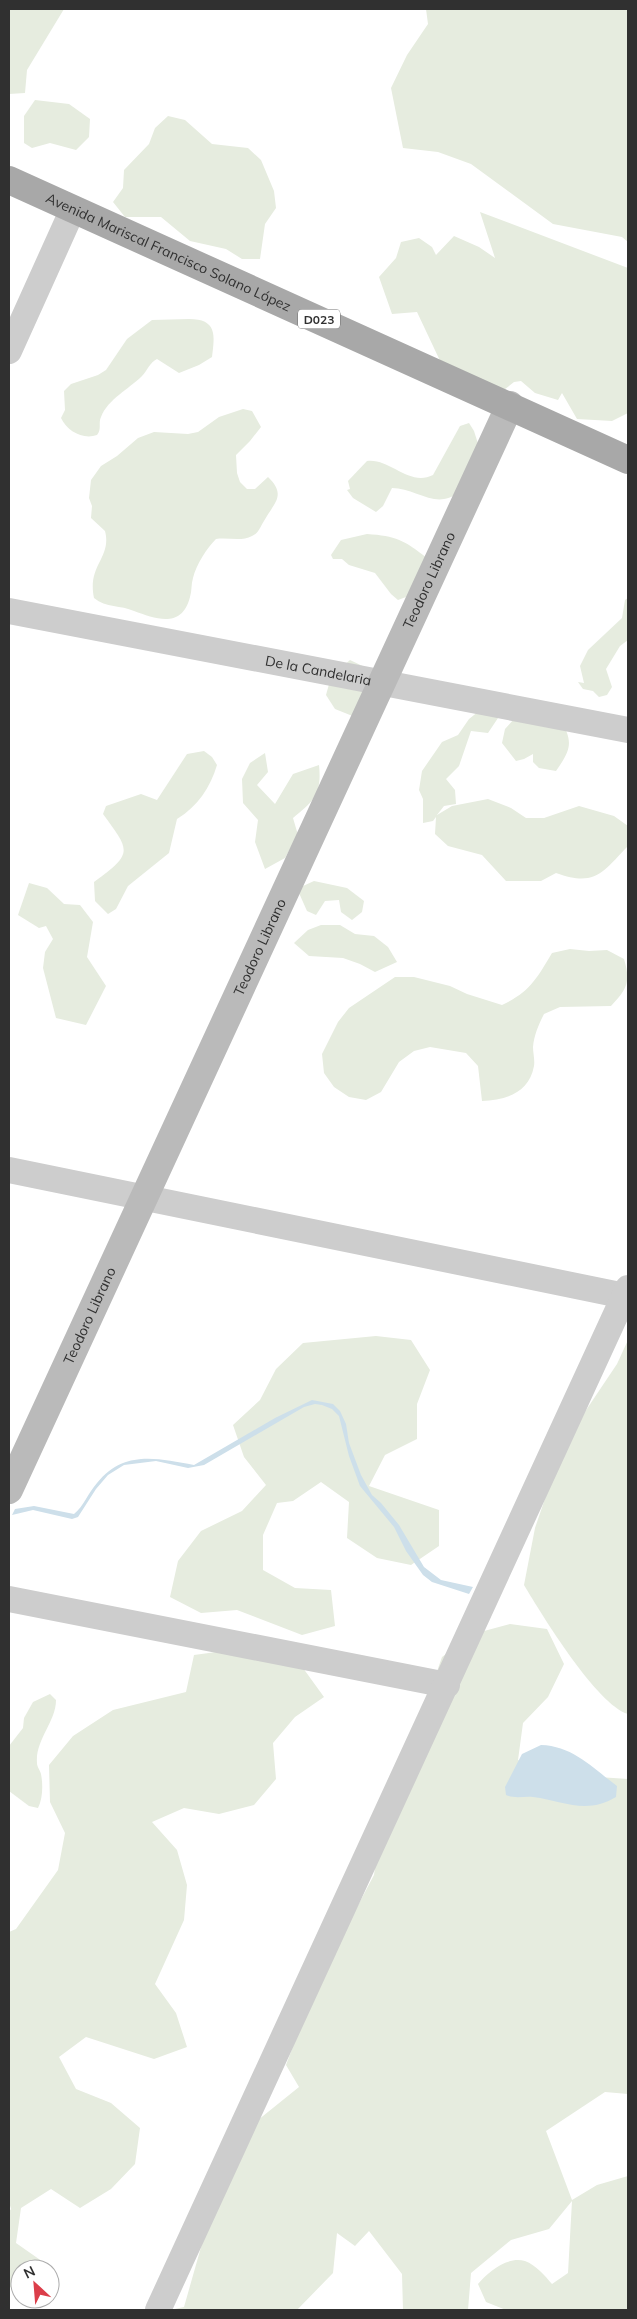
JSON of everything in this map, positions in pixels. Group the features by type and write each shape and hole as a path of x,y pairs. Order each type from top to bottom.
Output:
{"main road":[{"name":"Avenida Mariscal Francisco Solano López","path":"9,180 510,404 628,460"},
{"name":"Teodoro Librano","path":"9,1490 510,404"}],"street":[{"path":"9,351 73,209"},
{"name":"De la Candelaria","path":"9,611 628,730"},
{"path":"9,1170 626,1292 158,2310"},
{"path":"9,1599 447,1684"}],"shaded area":[{"path":"9,9 64,9 27,70 25,93 9,94"},
{"path":"426,9 628,9 628,242 622,237 553,224 471,164 438,152 403,148 391,88 407,55 428,24"},
{"path":"35,100 69,104 90,119 89,137 76,150 50,143 32,148 24,143 24,116"},
{"path":"168,116 185,120 212,144 248,148 261,160 274,191 276,208 265,224 260,259 242,259 226,249 190,241 161,217 125,217 113,202 123,188 124,170 149,144 155,128"},
{"path":"480,212 628,268 628,413 612,421 577,419 562,393 558,400 535,393 521,381 514,382 495,397 442,365 417,312 392,314 379,277 396,258 401,242 419,238 432,247 436,255 454,236 479,247 495,258"},
{"path":"189,319 205,322 209,325 214,342 212,357 199,365 179,373 157,359 150,364 137,381 119,395 104,411 97,435 81,435 67,427 61,418 65,410 64,391 71,384 98,375 106,370 127,339 152,320"},
{"path":"243,409 252,411 261,427 236,455 237,473 240,482 247,489 255,489 268,477 274,483 278,494 275,504 258,532 243,539 216,539 197,568 192,580 191,595 186,607 175,618 159,619 129,609 109,605 94,598 94,577 103,555 106,540 105,531 91,518 92,506 89,498 91,480 101,466 117,456 138,438 154,432 188,434 198,432 219,417"},
{"path":"469,423 474,431 480,450 463,491 449,498 432,499 406,490 392,488 383,506 376,512 353,498 347,490 350,489 348,481 367,461 375,461 416,477 424,478 433,475 460,426"},
{"path":"367,534 399,540 427,558 406,597 398,600 375,573 349,565 342,559 333,559 331,555 341,540"},
{"path":"628,598 628,640 620,646 606,669 612,687 607,695 599,697 593,691 583,689 578,682 584,683 580,666 588,650 622,618 625,600"},
{"path":"350,660 373,671 355,717 335,709 326,695 331,677"},
{"path":"484,707 498,718 488,733 471,731 459,766 446,779 455,790 456,804 444,806 437,815 452,806 488,799 511,808 526,818 544,818 579,806 614,816 628,826 628,846 611,864 597,875 589,878 580,878 556,873 541,881 506,881 482,855 448,846 435,834 436,817 433,821 423,823 423,799 419,790 422,771 442,742 458,735 469,719"},
{"path":"560,718 569,739 569,745 556,771 539,768 533,762 533,754 516,761 502,743 505,729 514,719"},
{"path":"204,751 212,757 217,765 207,789 191,808 177,819 169,853 128,886 116,909 108,914 95,901 94,882 116,864 124,851 119,836 103,814 106,806 141,794 157,800 187,754"},
{"path":"265,753 268,772 257,785 275,804 293,774 319,765 320,775 318,790 315,796 293,818 298,835 285,858 265,869 255,842 258,820 243,803 242,779 250,763"},
{"path":"314,881 347,888 364,901 362,912 352,920 341,912 339,900 325,901 316,915 307,911 299,893 303,886"},
{"path":"29,883 47,888 64,904 80,905 93,922 87,957 106,986 86,1025 56,1018 43,968 45,952 53,939 46,926 39,928 18,915"},
{"path":"321,925 340,925 355,934 374,936 388,947 397,962 375,972 343,958 309,956 294,943 308,930"},
{"path":"570,949 607,950 624,959 627,979 624,990 611,1006 560,1007 544,1014 534,1038 534,1064 531,1075 522,1089 508,1097 482,1101 478,1066 466,1053 430,1047 414,1051 399,1062 381,1092 366,1100 349,1097 334,1087 324,1073 322,1054 338,1022 349,1008 395,977 414,977 450,986 467,994 502,1005 520,995 532,984 552,953"},
{"path":"376,1336 411,1340 430,1370 417,1404 417,1439 385,1455 369,1486 439,1510 439,1546 411,1565 377,1558 347,1538 349,1502 321,1482 293,1501 277,1503 263,1535 263,1570 295,1588 331,1590 335,1626 302,1635 237,1610 201,1613 170,1597 178,1561 201,1531 242,1511 266,1485 244,1457 233,1425 260,1400 276,1369 303,1343"},
{"path":"628,1340 628,1714 615,1707 586,1677 543,1617 524,1585 535,1528 564,1443 617,1364"},
{"path":"510,1624 547,1629 564,1664 548,1697 523,1723 518,1760 554,1774 628,1779 628,2094 605,2092 546,2131 572,2200 597,2185 628,2176 628,2310 506,2310 486,2302 478,2284 498,2266 505,2263 518,2260 525,2261 537,2268 552,2284 568,2273 572,2201 549,2229 511,2240 471,2273 468,2310 403,2310 402,2274 369,2231 355,2246 337,2233 333,2273 297,2310 170,2310 184,2307 213,2205 248,2128 299,2087 286,2065 316,1985 374,1875 379,1838 442,1657 473,1634"},
{"path":"231,1650 303,1668 324,1697 295,1717 273,1743 276,1779 254,1805 219,1814 184,1808 152,1822 177,1850 187,1885 184,1920 155,1984 176,2013 187,2047 154,2059 86,2037 59,2057 76,2089 111,2103 140,2128 135,2164 111,2189 80,2208 51,2189 21,2208 16,2243 39,2259 10,2259 10,2287 9,1932 16,1929 58,1870 65,1833 50,1802 49,1765 73,1736 113,1710 186,1692 194,1655"},
{"path":"50,1694 56,1700 53,1716 37,1755 42,1787 38,1808 29,1806 9,1791 9,1746 23,1728 24,1718 33,1702"}],"water":[{"path":"312,1400 333,1404 340,1411 346,1424 349,1443 361,1475 372,1495 399,1525 424,1567 441,1580 473,1587 469,1594 432,1582 423,1575 406,1551 394,1527 360,1486 349,1456 339,1416 332,1409 322,1405 315,1404 304,1407 204,1465 188,1468 156,1461 124,1465 108,1475 96,1489 78,1517 72,1519 33,1510 12,1515 15,1509 34,1506 74,1514 97,1483 107,1472 118,1465 141,1459 154,1459 194,1465 275,1418"},
{"path":"541,1745 563,1749 591,1765 617,1786 616,1797 595,1805 585,1806 533,1797 506,1795 505,1787 522,1754"}]}
